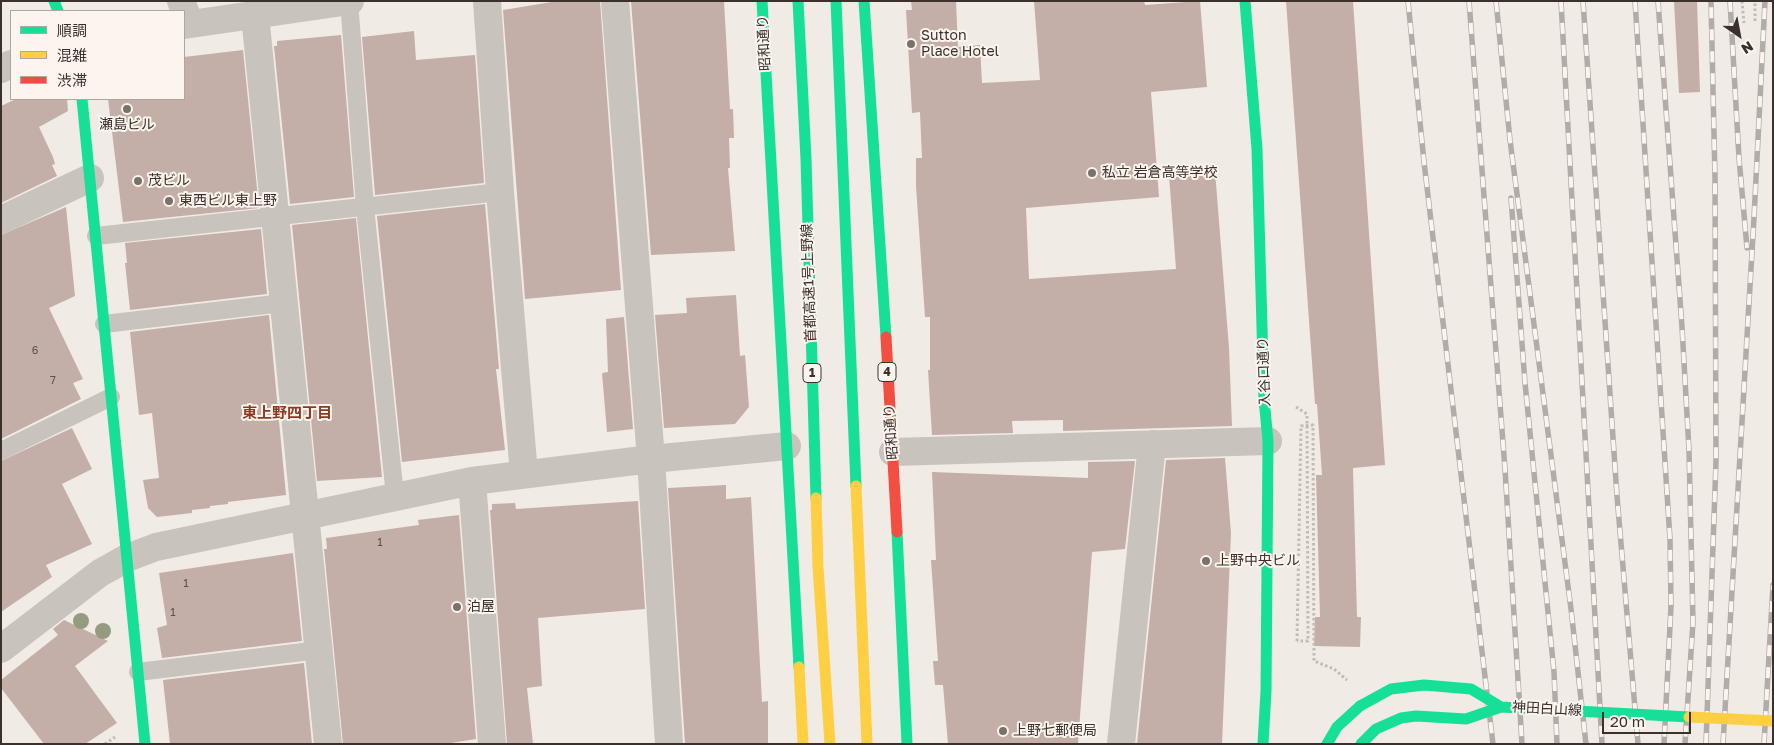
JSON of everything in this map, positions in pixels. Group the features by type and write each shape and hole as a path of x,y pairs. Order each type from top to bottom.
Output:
{"main road":[{"name":"昭和通り","path":"762,1 803,744"},
{"name":"首都高速1号上野線","path":"798,1 806,169 818,567 830,744"},
{"path":"836,1 867,744"},
{"name":"昭和通り","path":"864,1 893,452 907,744"},
{"name":"入谷口通り","path":"1245,1 1257,148 1264,399 1268,441 1266,691 1263,744"},
{"path":"82,100 145,744"},
{"name":"神田白山線","path":"1327,744 1337,727 1351,713 1374,697 1391,689 1424,685 1471,689 1501,707"},
{"name":"神田白山線","path":"1361,744 1376,729 1401,718 1416,716 1466,719 1501,707 1773,721"}],"street":[{"path":"185,17 255,15 350,1"},
{"path":"487,1 500,192 524,474"},
{"path":"615,1 651,460 669,744"},
{"path":"255,15 328,744"},
{"path":"1,220 90,178"},
{"path":"893,452 1268,441"},
{"path":"1121,744 1152,444"},
{"path":"1,649 100,574 127,558 156,547 306,514 472,481 787,446"},
{"path":"472,481 492,744"}],"lane":[{"path":"350,1 365,207 395,496"},
{"path":"96,236 500,192"},
{"path":"104,324 283,303"},
{"path":"1,451 111,396"},
{"path":"138,672 319,650"}],"path":[{"path":"1742,1 1744,23"},
{"path":"1755,1 1755,21"},
{"path":"1296,407 1307,414 1307,424 1307,434 1307,444 1308,493 1308,641 1297,641 1301,426 1307,425 1313,425 1314,661 1334,669 1353,685"}],"building":[{"path":"558,1 600,1 621,290 525,299 503,10"},
{"path":"631,1 724,1 730,109 733,109 734,138 729,138 730,168 728,168 735,251 651,255"},
{"name":"私立 岩倉高等学校","path":"911,1 956,1 958,47 980,45 982,83 1040,80 1034,1 1144,1 1145,5 1200,1 1207,87 1151,92 1159,197 1026,208 1029,279 1176,269 1169,175 1215,171 1229,348 1232,426 1063,431 1063,420 1012,421 1013,433 932,435 928,370 930,370 930,317 925,317 916,186 916,158 922,158 920,112 912,113 906,10 912,10"},
{"path":"1286,1 1353,1 1385,465 1353,468 1357,617 1361,617 1360,647 1314,646 1315,617 1320,617 1316,475 1322,475 1317,404 1315,404"},
{"path":"1674,1 1697,1 1700,92 1679,93"},
{"path":"414,31 416,60 475,55 484,183 375,195 362,37"},
{"path":"341,35 354,197 290,204 274,46 277,46 277,41"},
{"path":"243,50 259,208 123,222 108,100 185,100 185,57"},
{"path":"14,100 67,100 68,111 39,127 53,157 55,164 52,165 57,176 1,203 1,106"},
{"path":"485,204 499,369 496,369 505,450 402,462 377,216"},
{"path":"66,207 75,296 49,308 83,379 73,383 81,399 1,439 1,235"},
{"path":"356,218 382,477 317,481 292,225"},
{"path":"261,229 267,294 130,310 125,243"},
{"path":"736,295 740,356 745,355 749,407 735,424 664,428 655,315 687,313 686,298"},
{"path":"269,315 286,495 228,502 228,504 210,506 210,508 192,510 192,513 157,517 148,508 143,480 159,478 152,413 139,415 130,332"},
{"path":"624,317 633,429 607,432 602,373 608,372 606,319"},
{"path":"72,428 92,469 62,484 92,544 46,565 52,577 1,612 1,461"},
{"path":"1225,458 1231,533 1222,744 1137,744 1166,460"},
{"path":"1135,461 1125,549 1092,552 1078,744 948,744 943,685 935,685 933,661 938,661 931,560 936,560 932,472 1088,478 1088,462"},
{"path":"726,485 726,499 751,497 762,702 768,701 768,744 685,744 668,488"},
{"path":"638,501 645,609 538,618 542,686 527,688 533,744 507,744 490,510 492,510 492,504 515,503 516,509"},
{"path":"459,515 476,739 444,744 343,744 324,549 327,549 326,538 419,525 418,520"},
{"path":"293,553 302,641 162,658 157,628 167,625 159,573"},
{"path":"64,620 108,641 75,666 117,723 85,744 44,744 1,688 1,680 58,635 53,629"},
{"path":"304,663 312,744 170,744 163,680"}],"railway":[{"path":"1408,1 1424,162 1493,744"},
{"path":"1469,1 1505,469 1522,744"},
{"path":"1496,1 1510,140 1571,609 1586,744"},
{"path":"1561,1 1602,744"},
{"path":"1583,1 1617,496 1638,744"},
{"path":"1635,1 1670,539 1671,606 1664,744"},
{"path":"1658,1 1689,450 1693,622 1685,744"},
{"path":"1706,744 1716,461 1715,178 1711,1"},
{"path":"1730,1 1739,158 1747,248"},
{"path":"1723,744 1765,1"},
{"path":"1511,198 1525,383 1554,672 1557,744"},
{"path":"1764,744 1773,585"}],"traffic: fast":[{"path":"54,1 58,10"},
{"path":"762,1 799,667"},
{"path":"798,1 806,159 816,498"},
{"path":"836,1 856,486"},
{"path":"864,1 886,337"},
{"path":"1245,1 1257,149 1264,399 1268,441 1266,691 1263,744"},
{"path":"82,100 145,744"},
{"path":"897,532 907,744"},
{"path":"1360,706 1391,689 1424,685 1471,689 1501,707"},
{"path":"1327,744 1337,727 1360,706"},
{"path":"1361,744 1376,729 1401,718 1416,716 1466,719 1501,707 1689,717"}],"traffic: slow":[{"path":"856,486 867,744"},
{"path":"816,498 818,567 830,744"},
{"path":"799,667 803,744"},
{"path":"1689,717 1773,721"}],"traffic: jam":[{"path":"886,337 897,532"}],"place":[{"name":"Sutton Place Hotel","path":"911,44"},
{"name":"瀬島ビル","path":"127,109"},
{"name":"私立 岩倉高等学校","path":"1092,173"},
{"name":"茂ビル","path":"138,181"},
{"name":"東西ビル東上野","path":"169,201"},
{"name":"上野中央ビル","path":"1206,561"},
{"name":"泊屋","path":"457,607"},
{"name":"上野七郵便局","path":"1003,731"}],"district":[{"name":"東上野四丁目","path":"287,413"}]}
